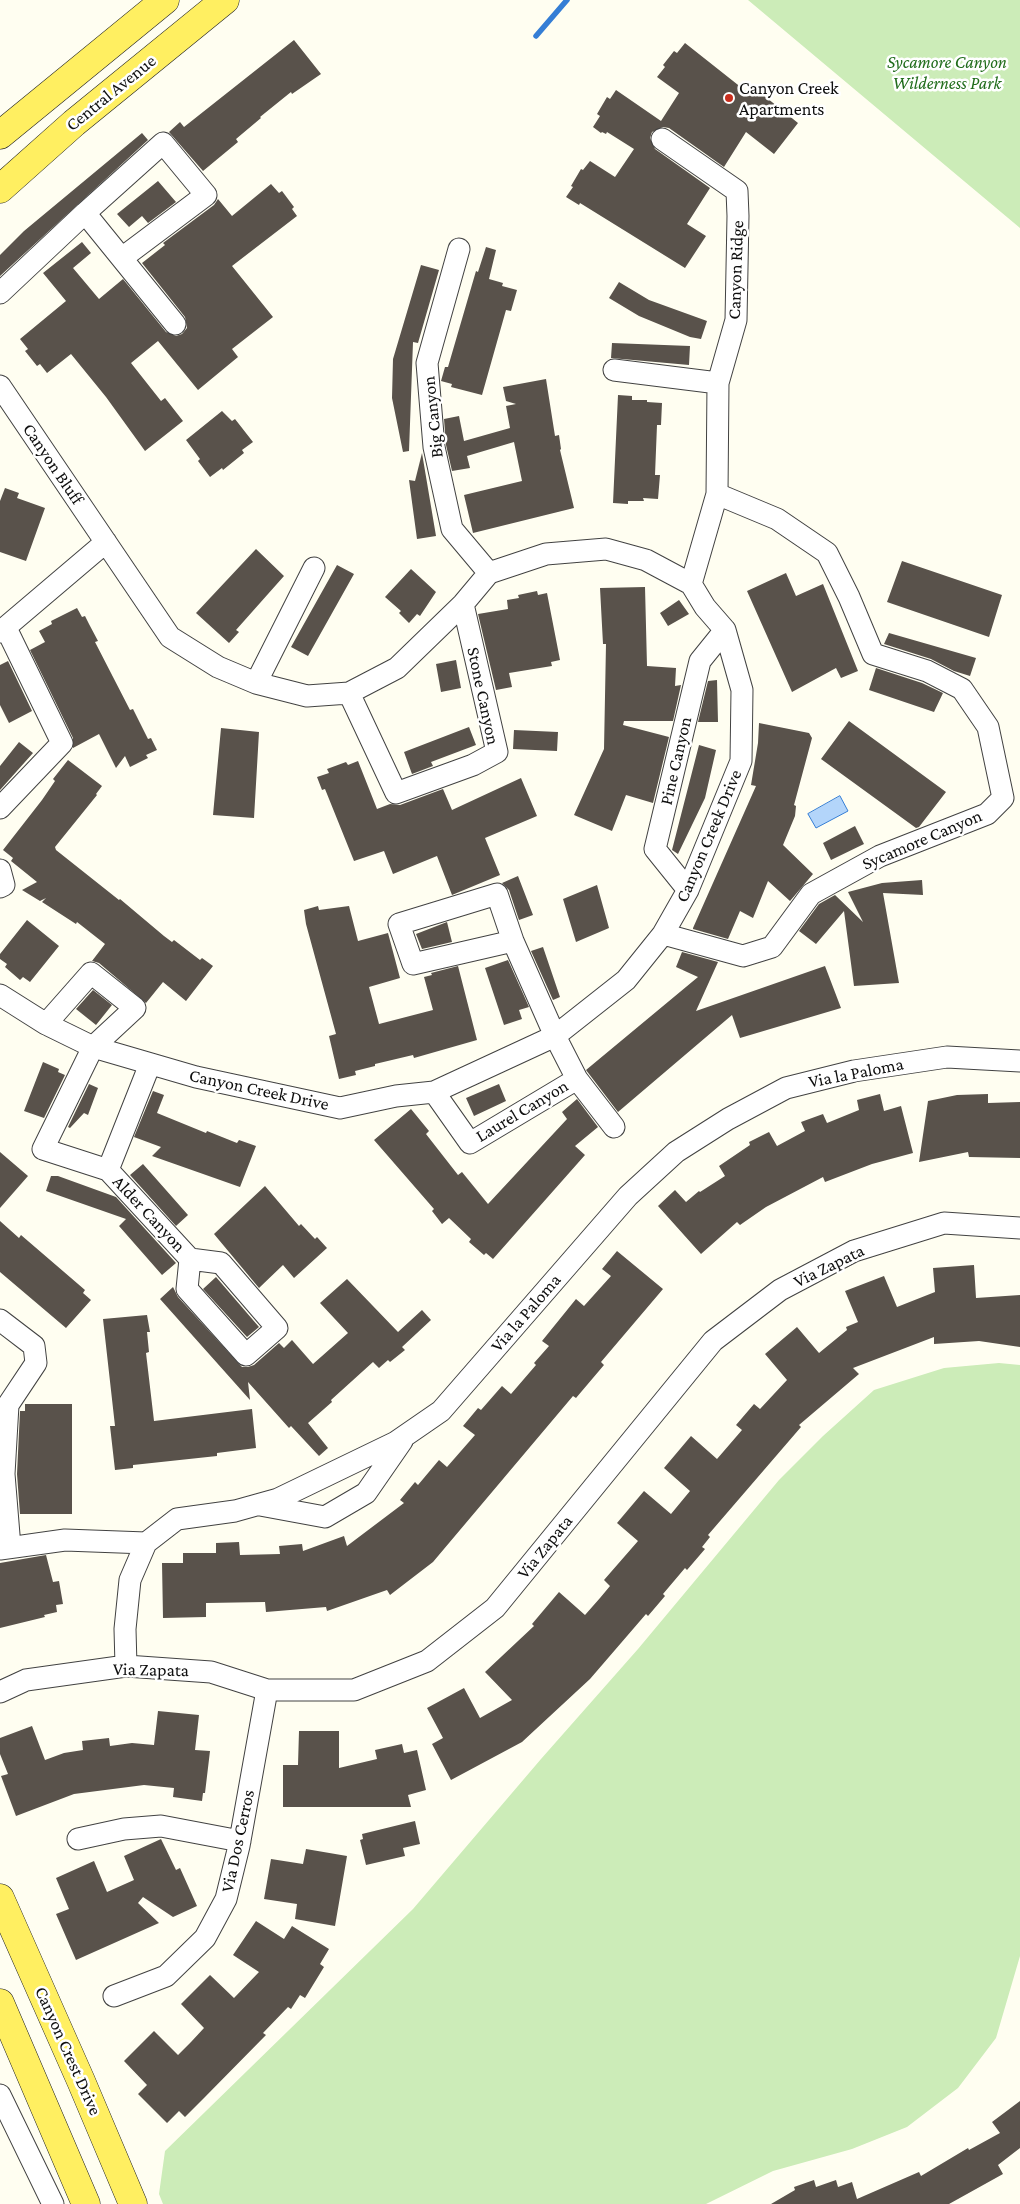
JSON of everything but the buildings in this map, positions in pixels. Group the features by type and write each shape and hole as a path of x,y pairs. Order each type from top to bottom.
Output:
{"main road":[{"name":"Central Avenue","path":"0,135 165,0"},
{"path":"174,0 193,26"},
{"name":"Central Avenue","path":"0,189 74,123 225,0"},
{"name":"Canyon Crest Drive","path":"0,1898 133,2204"},
{"path":"0,2003 86,2204"}],"street":[{"name":"Canyon Ridge","path":"662,139 737,191 736,320 718,383 717,494 691,584"},
{"path":"0,293 163,142 206,195 122,258"},
{"path":"85,213 175,324"},
{"name":"Big Canyon","path":"459,250 427,363 434,447 452,529 489,573"},
{"path":"614,370 718,383"},
{"name":"Canyon Bluff","path":"0,386 106,542"},
{"name":"Sycamore Canyon","path":"663,934 742,956 772,947 811,894 880,856 987,814 1003,798 988,726 962,690 927,671 873,654 849,597 827,553 777,519 717,494"},
{"path":"0,808 62,744 3,630 16,616 106,542 170,637 218,668 256,683 307,696 349,693 397,668 463,604 489,573 546,554 606,548 646,560 691,584"},
{"path":"256,683 314,568"},
{"name":"Canyon Creek Drive","path":"0,995 46,1024 93,1047 196,1077 340,1108 396,1096 434,1092 555,1036 626,980 663,934 688,890 741,761 742,690 725,630 704,607 691,584"},
{"name":"Stone Canyon","path":"349,693 396,793 473,765 497,752 463,604"},
{"name":"Pine Canyon","path":"688,890 655,849 700,661 725,630"},
{"path":"0,870 4,884 0,887"},
{"name":"Laurel Canyon","path":"513,941 413,964 399,924 497,894 513,941 555,1036 577,1079 614,1127"},
{"path":"46,1024 91,973 135,1008 93,1047"},
{"name":"Alder Canyon","path":"93,1047 43,1149 108,1170 190,1259 220,1264 276,1328 246,1355 187,1289 190,1259"},
{"name":"Via la Paloma","path":"126,1666 125,1629 130,1580 146,1543 177,1519 235,1511 278,1499 396,1442 441,1410 628,1196 676,1152 728,1118 786,1088 854,1070 947,1057 1020,1062"},
{"name":"Alder Canyon","path":"108,1170 150,1064"},
{"name":"Laurel Canyon","path":"434,1092 470,1143 577,1079"},
{"name":"Via Zapata","path":"0,1692 26,1680 126,1666 211,1672 267,1690 354,1690 428,1661 495,1608 713,1341 780,1290 854,1251 944,1224 1020,1228"},
{"path":"0,1320 34,1346 36,1363 8,1405 4,1474 5,1548 65,1540 146,1543"},
{"path":"257,1505 325,1517 366,1493 406,1435"},
{"name":"Via Dos Cerros","path":"114,1996 166,1976 205,1938 226,1898 240,1841 267,1690"},
{"path":"78,1839 124,1829 161,1826 240,1841"},
{"path":"0,2095 8,2132 53,2204"}],"green space":[{"name":"Sycamore Canyon Wilderness Park","path":"748,0 1020,0 1020,228"},
{"path":"999,1363 1020,1365 1020,1956 996,2038 958,2088 907,2127 852,2149 773,2171 706,2204 163,2204 159,2194 165,2151 413,1909 638,1649 779,1480 823,1436 874,1390 944,1368"}],"water":[{"path":"840,796 848,811 816,828 808,814"}],"waterway":[{"path":"536,36 567,0"}],"place":[{"name":"Canyon Creek Apartments","path":"729,98"}]}
